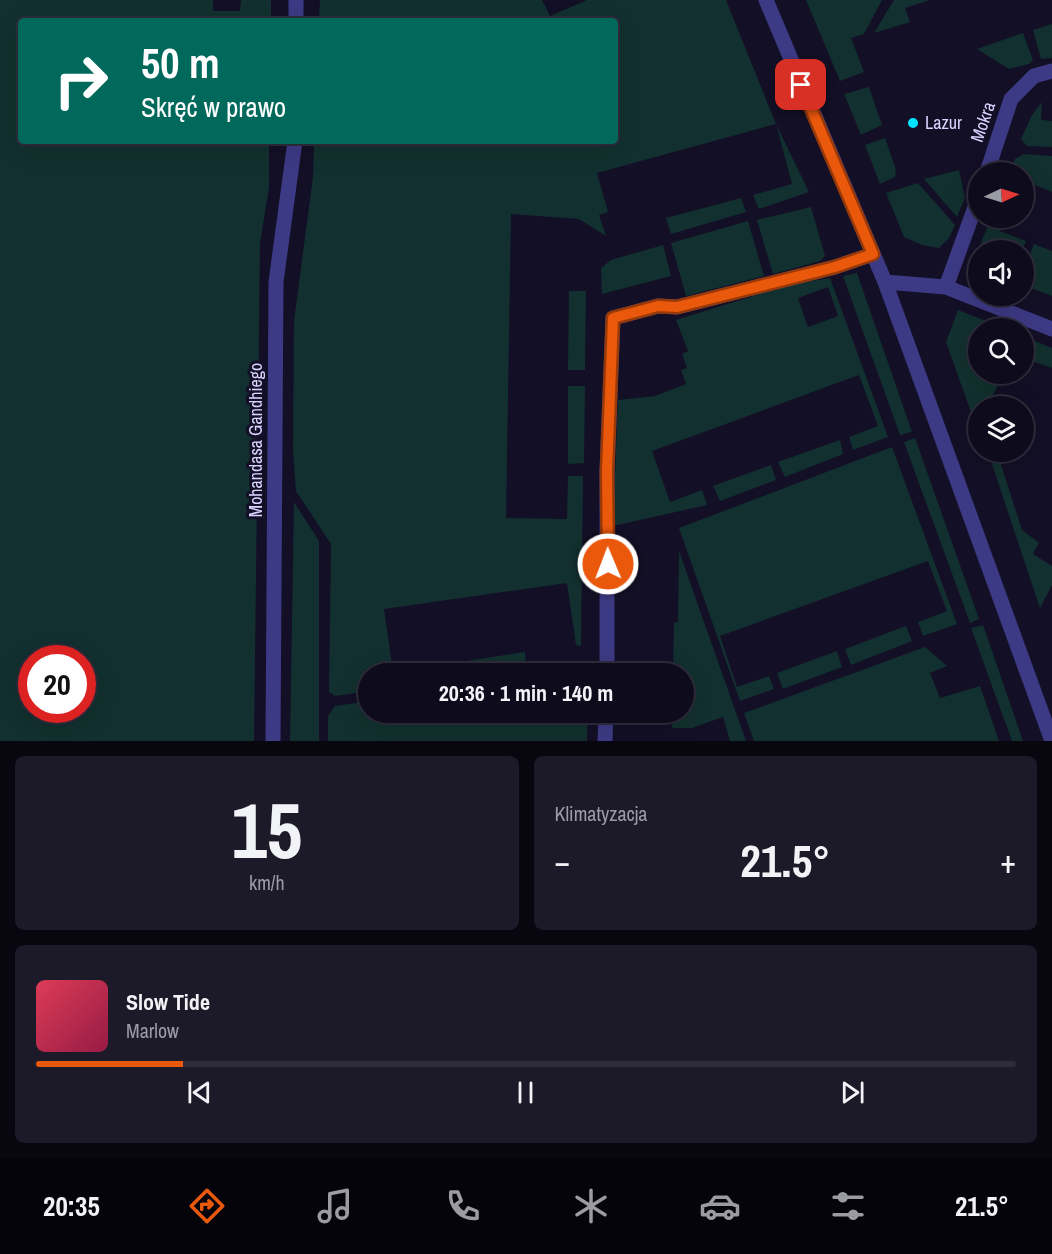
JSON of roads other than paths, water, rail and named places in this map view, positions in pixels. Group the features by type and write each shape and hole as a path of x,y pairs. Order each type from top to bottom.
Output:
{"street":[{"path":"296,0 296,18"},
{"path":"765,0 885,282 1052,741"},
{"name":"Mokra","path":"990,162 1011,99 1034,76 1052,71"},
{"name":"Mohandasa Gandhiego","path":"273,741 276,282 295,144"},
{"path":"946,287 968,226"},
{"path":"607,663 607,471 613,318 658,306 677,307 835,267 873,254"},
{"path":"885,282 946,287 1052,329"},
{"path":"605,741 606,723"}],"place":[{"name":"Lazur","path":"913,123"}]}
